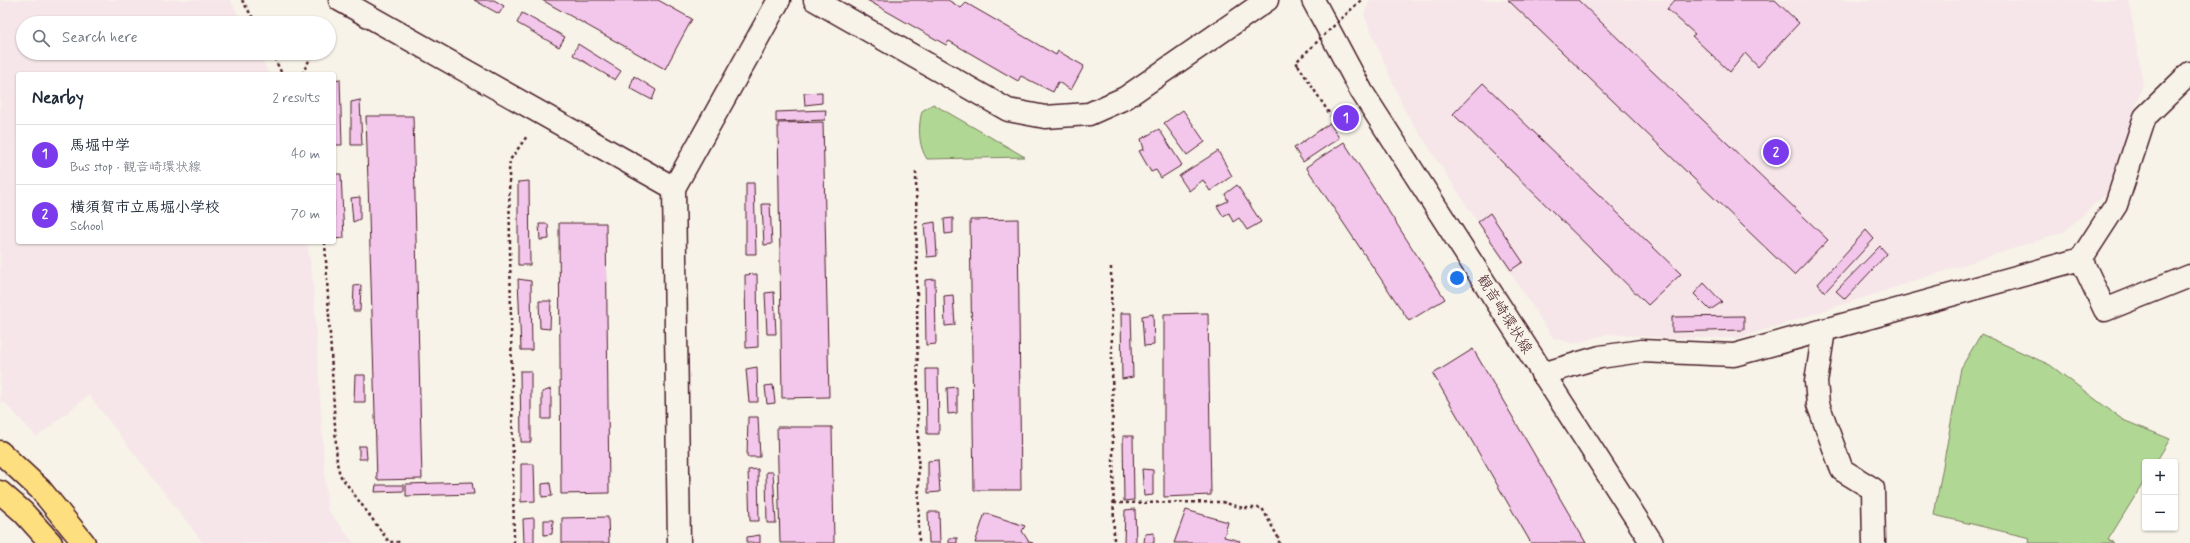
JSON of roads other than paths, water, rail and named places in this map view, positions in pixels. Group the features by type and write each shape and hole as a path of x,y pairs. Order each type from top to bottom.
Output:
{"highway":[{"path":"0,452 26,474 40,489 84,543"},
{"path":"0,492 23,512 51,543"}],"street":[{"path":"340,0 674,188"},
{"path":"678,543 674,188 778,0"},
{"path":"815,0 1008,110 1045,117 1088,114 1125,98 1267,0"},
{"name":"観音崎環状線","path":"1313,0 1362,92 1652,543"},
{"path":"1542,374 1600,357 1641,351 1734,355 2081,259 2116,205 2145,117 2190,73"},
{"path":"2081,259 2105,310 2190,276"},
{"path":"1824,330 1816,382 1818,404 1842,470 1873,489 1874,543"}],"place":[{"name":"馬堀中学","path":"1346,118"},
{"name":"横須賀市立馬堀小学校","path":"1776,152"}]}
